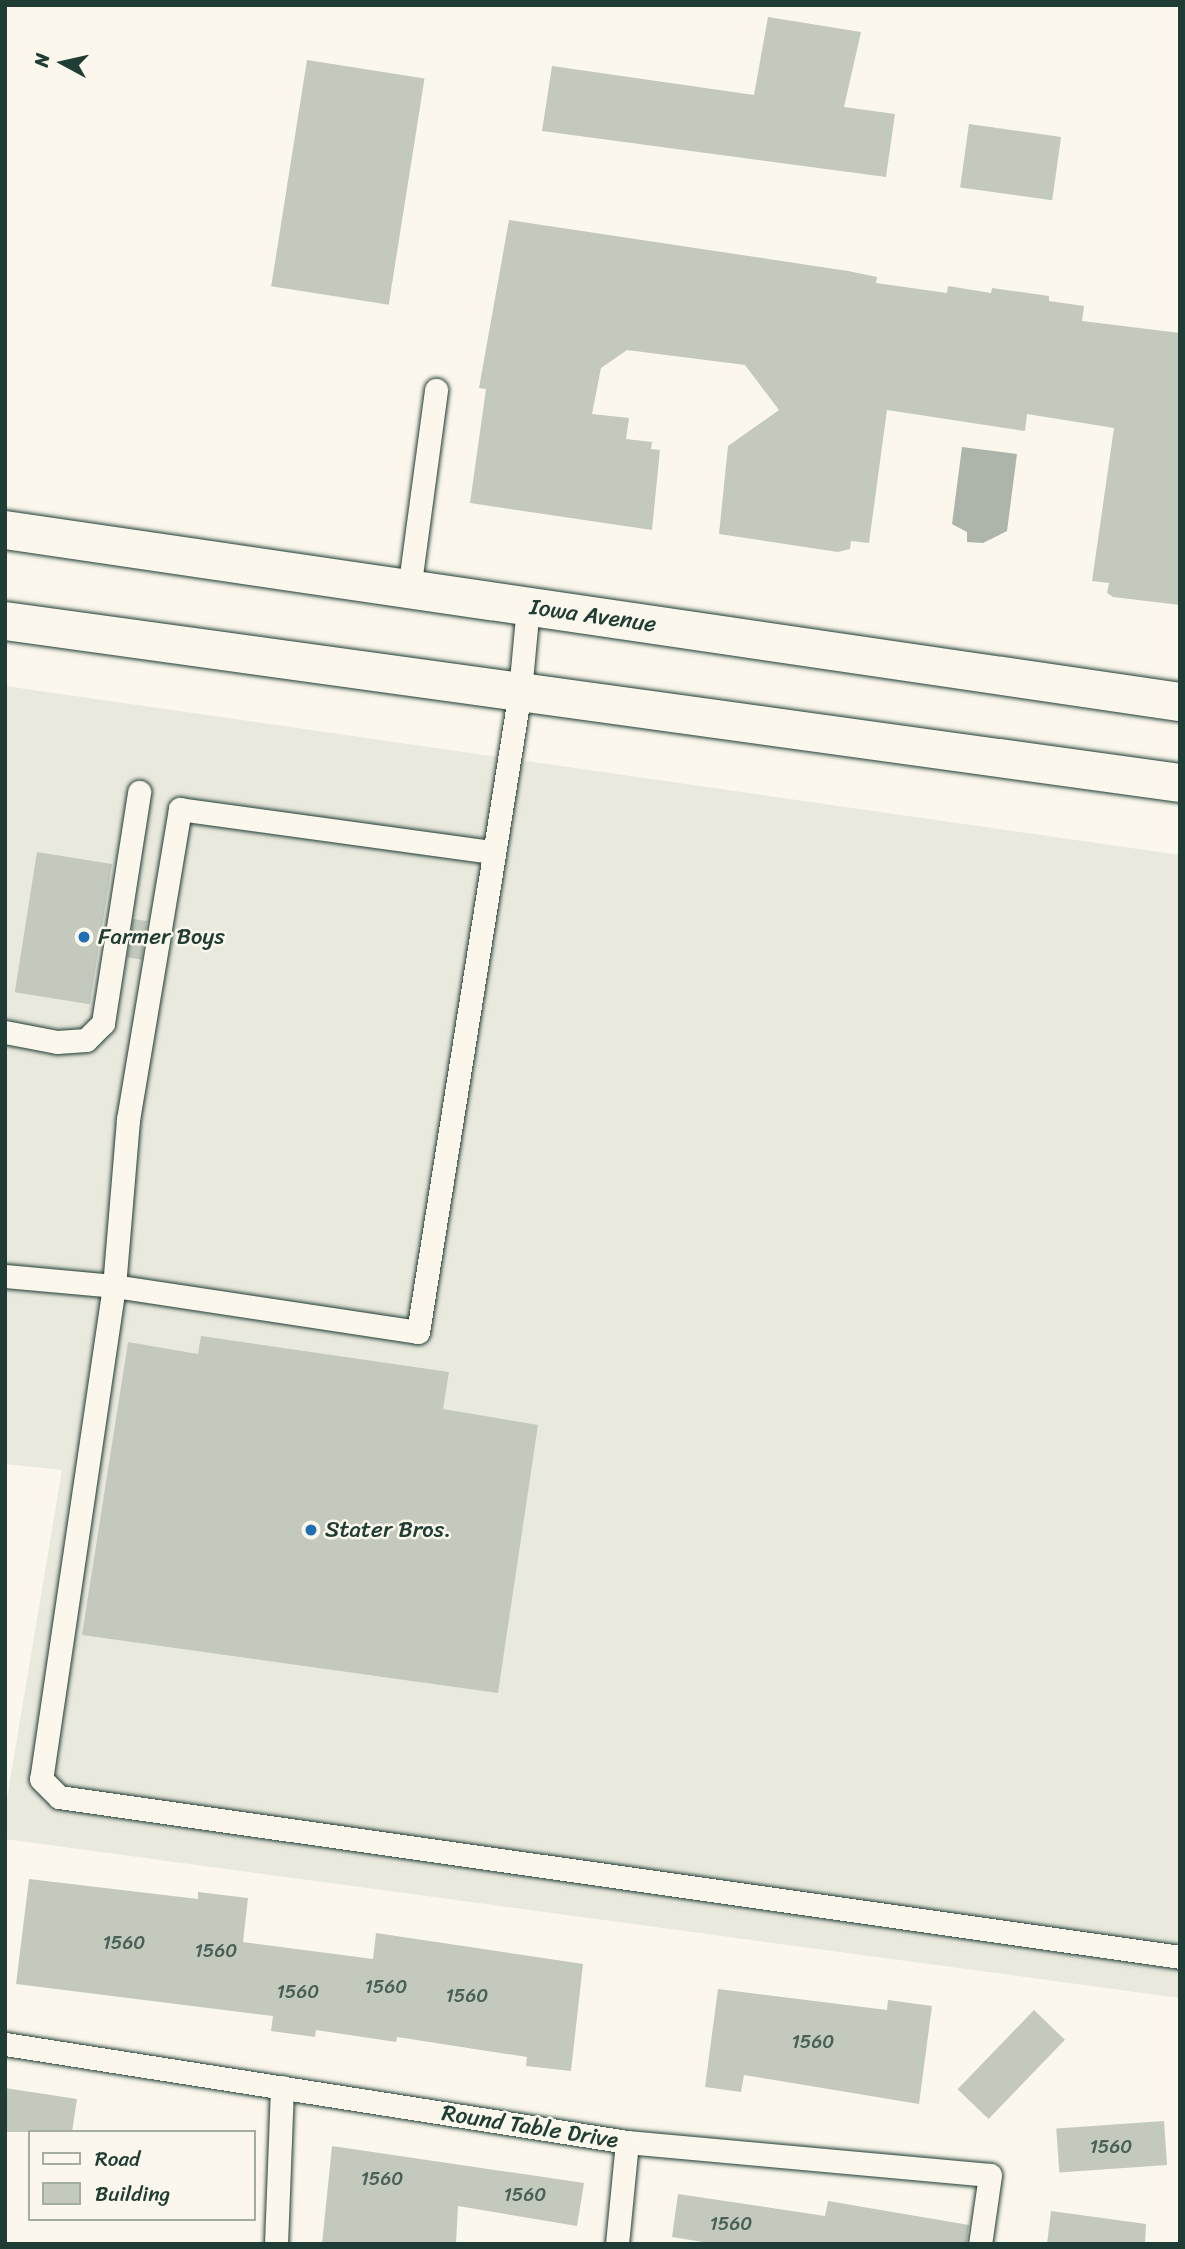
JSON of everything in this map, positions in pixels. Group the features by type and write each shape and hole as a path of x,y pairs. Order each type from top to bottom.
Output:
{"main road":[{"name":"Iowa Avenue","path":"5,530 1180,702"},
{"path":"5,621 1180,783"}],"lane":[{"path":"409,590 436,390"},
{"path":"5,1276 114,1286 418,1332 492,852 520,691 528,607"},
{"path":"5,1032 57,1042 86,1040 103,1023 139,792"},
{"path":"492,852 180,809 128,1119 114,1286 41,1779 49,1791 59,1797 1180,1957"},
{"name":"Round Table Drive","path":"5,2044 627,2143 990,2175 980,2244"},
{"path":"276,2244 282,2087"},
{"path":"617,2244 627,2143"}],"shaded area":[{"path":"962,447 1017,454 1007,531 983,543 967,542 967,532 952,524"},
{"path":"5,686 1180,855 1180,1998 5,1839 5,1810 62,1470 5,1464"}],"building":[{"path":"768,17 861,32 844,107 895,114 886,177 542,131 552,66 754,95"},
{"path":"307,60 425,79 389,305 271,286"},
{"path":"969,124 1061,137 1052,200 960,187"},
{"path":"509,220 848,271 877,277 876,283 947,293 948,286 991,293 992,288 1049,296 1049,301 1084,306 1082,321 1180,333 1180,605 1113,597 1107,593 1109,583 1092,581 1114,428 1027,414 1025,431 887,410 869,543 851,541 850,549 838,552 719,534 728,446 779,410 745,365 627,350 601,368 592,414 629,418 626,439 652,442 651,449 660,450 652,530 470,503 486,389 479,388"},
{"name":"Farmer Boys","path":"37,852 112,864 90,1004 15,992"},
{"path":"133,919 147,921 141,960 128,958"},
{"name":"Stater Bros.","path":"201,1336 449,1372 443,1409 538,1425 498,1693 82,1635 128,1342 198,1354"},
{"path":"29,1879 198,1899 198,1892 248,1898 243,1942 373,1959 376,1933 583,1964 571,2071 526,2066 527,2057 397,2037 396,2042 316,2030 315,2037 271,2031 273,2016 16,1984"},
{"path":"718,1989 887,2010 888,2000 932,2006 919,2104 744,2075 741,2092 705,2087"},
{"path":"1034,2010 1065,2040 989,2119 958,2089"},
{"path":"5,2088 77,2099 72,2130 5,2132"},
{"path":"1164,2121 1167,2165 1059,2172 1056,2129"},
{"path":"332,2146 584,2183 577,2226 458,2206 456,2244 322,2244"},
{"path":"678,2194 825,2216 828,2201 969,2225 966,2244 715,2244 672,2237"},
{"path":"1051,2211 1146,2224 1145,2244 1047,2244"}],"place":[{"name":"Farmer Boys","path":"84,937"},
{"name":"Stater Bros.","path":"311,1530"}]}
